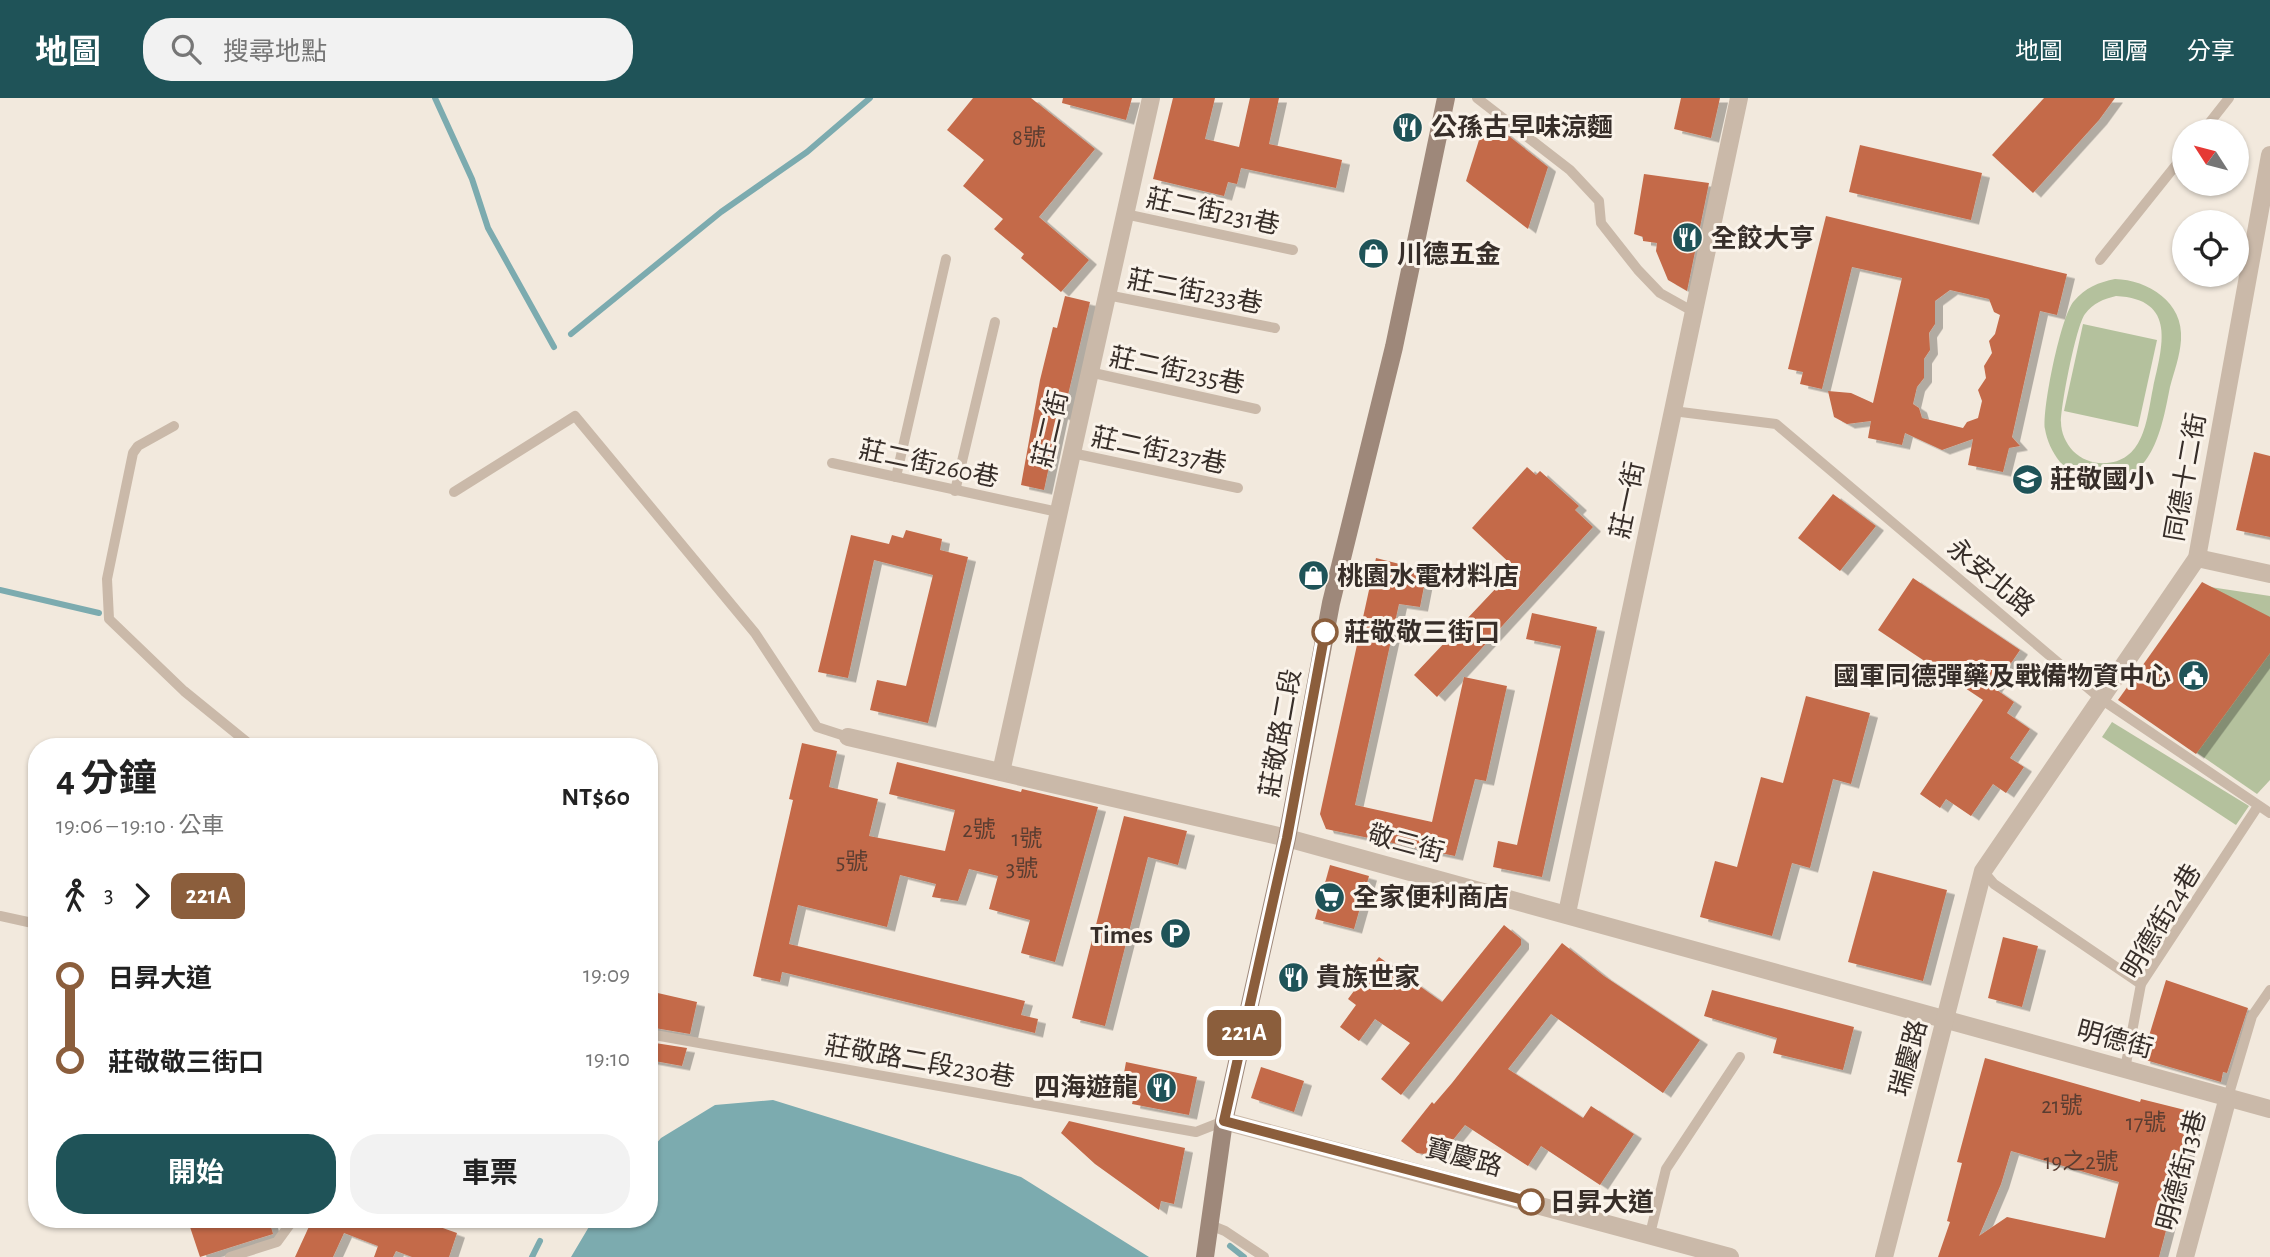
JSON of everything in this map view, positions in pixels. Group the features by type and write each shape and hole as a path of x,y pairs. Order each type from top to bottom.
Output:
{"street":[{"name":"莊二街","path":"1000,772 1151,98"},
{"name":"莊敬路二段","path":"1205,1257 1224,1121 1287,838 1331,603 1394,347 1446,98"},
{"name":"莊一街","path":"1567,913 1740,98"},
{"name":"同德十二街","path":"1983,871 2197,558 2268,179 2270,155"},
{"path":"2197,558 2270,574"},
{"name":"敬三街","path":"848,737 1287,838 1567,913 1945,1021"},
{"name":"瑞慶路","path":"1884,1257 1983,871"},
{"name":"明德街","path":"1945,1021 2270,1109"},
{"name":"明德街13巷","path":"2185,1257 2228,1097"},
{"name":"寶慶路","path":"1224,1121 1730,1257"}],"lane":[{"path":"1477,98 1570,170 1599,201 1601,223 1637,270 1660,293 1694,312"},
{"path":"2212,119 2229,98"},
{"path":"2100,260 2172,170"},
{"name":"莊二街231巷","path":"1125,214 1293,250"},
{"path":"896,477 946,260"},
{"name":"莊二街233巷","path":"1107,295 1275,328"},
{"path":"955,491 995,322"},
{"name":"莊二街235巷","path":"1089,372 1256,408"},
{"name":"永安北路","path":"1673,411 1776,424 2101,699 2270,813"},
{"path":"454,492 575,416 755,633 817,727 848,737"},
{"path":"174,426 138,446 133,453 107,579 109,619 184,691 242,738"},
{"name":"莊二街237巷","path":"1072,453 1238,488"},
{"name":"莊二街260巷","path":"832,463 1058,512"},
{"name":"明德街24巷","path":"2125,1069 2141,984 2258,806"},
{"path":"1983,871 1994,884 2141,984"},
{"path":"0,916 28,923"},
{"path":"2228,1097 2252,1016 2270,990"},
{"name":"莊敬路二段230巷","path":"658,1036 1196,1132 1224,1121"},
{"path":"1650,1234 1666,1169 1740,1058"},
{"path":"1210,1225 1225,1231 1264,1257"},
{"path":"230,1257 277,1242 287,1228"}],"green space":[{"path":"2109,280 2127,280 2140,284 2161,296 2177,315 2181,340 2163,419 2152,451 2143,464 2131,474 2117,479 2098,480 2078,474 2060,462 2049,442 2045,418 2054,363 2069,310 2083,293","holes":["2116,296 2136,299 2149,306 2157,316 2161,328 2160,357 2146,424 2137,446 2129,454 2120,460 2107,463 2093,462 2073,451 2064,438 2061,426 2066,384 2077,334 2085,314 2095,304"]},
{"path":"2083,324 2157,340 2138,427 2064,411"},
{"path":"2210,587 2270,596 2270,780 2257,794 2180,741"},
{"path":"2112,722 2249,806 2236,825 2102,737"}],"water":[{"path":"773,1100 1021,1177 1149,1257 571,1257 588,1228 658,1228 658,1142 715,1105"}],"building":[{"path":"973,98 1031,98 1095,149 1039,217 1089,260 1061,292 1021,258 1024,254 994,229 1003,219 963,186 984,160 947,130"},
{"path":"1063,98 1132,98 1126,120 1062,103"},
{"path":"1173,98 1215,98 1205,139 1239,147 1250,98 1279,98 1269,144 1342,160 1336,188 1241,168 1237,184 1228,182 1224,196 1153,179"},
{"path":"1681,98 1720,98 1711,138 1674,129"},
{"path":"2044,98 2115,98 2099,120 2033,193 1992,155"},
{"path":"1486,118 1548,167 1528,229 1466,181"},
{"path":"1860,145 1982,173 1971,220 1849,192"},
{"path":"1644,174 1709,183 1687,291 1668,280 1656,251 1657,243 1643,241 1643,237 1634,234"},
{"path":"1826,216 2067,274 2057,315 2040,311 2012,437 2020,446 2009,448 2003,472 1968,465 1973,439 1942,450 1905,433 1902,445 1868,438 1871,421 1847,424 1834,417 1828,391 1851,393 1873,403 1902,278 1852,267 1822,389 1800,384 1803,372 1788,369","holes":["1950,290 1989,299 1994,312 2000,315 1995,334 1989,341 1992,353 1984,366 1986,378 1978,390 1982,401 1978,418 1967,422 1963,428 1922,418 1919,408 1913,404 1917,387 1924,378 1924,359 1930,350 1929,333 1935,324 1935,301"]},
{"path":"1065,296 1090,302 1063,416 1060,415 1044,490 1021,485 1040,380 1053,327 1057,328"},
{"path":"2254,452 2270,456 2270,537 2236,530"},
{"path":"1527,467 1536,475 1540,471 1579,506 1575,510 1593,527 1437,697 1414,675 1515,568 1472,528"},
{"path":"1833,494 1876,526 1840,571 1798,538"},
{"path":"906,530 942,539 940,550 968,557 928,723 870,710 877,680 906,686 933,575 874,560 848,678 818,672 851,535 889,544 892,535 903,538"},
{"path":"1376,558 1427,571 1420,607 1399,604 1355,805 1432,822 1464,677 1507,686 1486,781 1475,779 1455,856 1326,829 1320,814"},
{"path":"1913,578 2020,650 1994,688 2014,702 2007,713 2030,729 2010,758 2024,767 2006,793 1993,784 1971,816 1946,799 1940,808 1920,794 1983,700 1878,630"},
{"name":"國軍同德彈藥及戰備物資中心","path":"2202,582 2270,617 2270,653 2196,754 2118,700"},
{"path":"1532,613 1597,627 1542,877 1493,867 1498,841 1517,845 1561,646 1526,639"},
{"path":"1806,696 1870,713 1851,784 1833,779 1810,868 1792,863 1772,936 1700,917 1715,861 1737,867 1761,777 1783,783"},
{"path":"802,743 837,751 829,787 878,799 869,836 945,851 955,810 889,794 897,762 1021,792 1022,789 1098,807 1055,962 1021,953 1030,920 989,909 998,876 969,869 958,901 932,897 936,884 900,875 887,927 798,905 789,944 1025,1001 1021,1015 1038,1019 1035,1033 782,972 780,982 753,976 793,800 789,799"},
{"path":"1124,816 1187,831 1178,865 1148,857 1105,1026 1072,1018"},
{"path":"1330,865 1369,876 1354,929 1315,919"},
{"path":"1873,871 1947,890 1923,981 1848,962"},
{"path":"1504,925 1521,939 1521,945 1401,1095 1381,1079 1410,1043 1375,1019 1359,1041 1340,1027 1356,1005 1348,999 1379,957 1442,1002"},
{"path":"2003,937 2038,946 2022,1007 1988,998"},
{"path":"1562,943 1604,976 1700,1040 1663,1093 1551,1014 1508,1069 1583,1118 1591,1106 1634,1134 1600,1185 1541,1146 1528,1166 1465,1125 1440,1156 1417,1153 1401,1141 1432,1102 1434,1104 1452,1083"},
{"path":"2166,980 2248,1008 2227,1073 2223,1072 2221,1082 2142,1059"},
{"path":"1712,990 1854,1027 1843,1070 1773,1053 1777,1038 1704,1016"},
{"path":"658,993 697,1002 690,1034 658,1029"},
{"path":"658,1043 687,1048 682,1066 658,1062"},
{"path":"1985,1058 2140,1102 2141,1099 2197,1113 2159,1257 1938,1257 1950,1222 1947,1221 1962,1163 1957,1162","holes":["2011,1151 2119,1182 2105,1238 2007,1217 1979,1236 2001,1184"]},
{"path":"1126,1062 1197,1077 1189,1115 1132,1104 1136,1087 1122,1084"},
{"path":"1261,1067 1304,1081 1294,1112 1251,1098"},
{"path":"1069,1121 1185,1148 1174,1204 1161,1201 1159,1210 1095,1164 1061,1133"},
{"path":"190,1228 271,1228 273,1234 200,1257"},
{"path":"308,1228 443,1228 457,1233 449,1257 412,1257 396,1251 393,1257 374,1257 378,1246 344,1233 333,1257 295,1257"}],"waterway":[{"path":"435,98 472,179 488,228 554,347"},
{"path":"571,334 721,212 807,152 870,98"},
{"path":"0,590 99,613"},
{"path":"532,1257 540,1241"},
{"path":"1230,1246 1244,1257"}],"bus line":[{"name":"221A","path":"1325,632 1287,838 1224,1121 1531,1202"}],"place":[{"name":"公孫古早味涼麵","path":"1408,127"},
{"name":"全餃大亨","path":"1688,238"},
{"name":"川德五金","path":"1374,254"},
{"name":"莊敬國小","path":"2027,479"},
{"name":"桃園水電材料店","path":"1314,576"},
{"name":"莊敬敬三街口","path":"1325,632"},
{"name":"國軍同德彈藥及戰備物資中心","path":"2194,676"},
{"name":"全家便利商店","path":"1330,897"},
{"name":"Times","path":"1176,934"},
{"name":"貴族世家","path":"1293,977"},
{"name":"四海遊龍","path":"1161,1087"},
{"name":"日昇大道","path":"1531,1202"}]}
